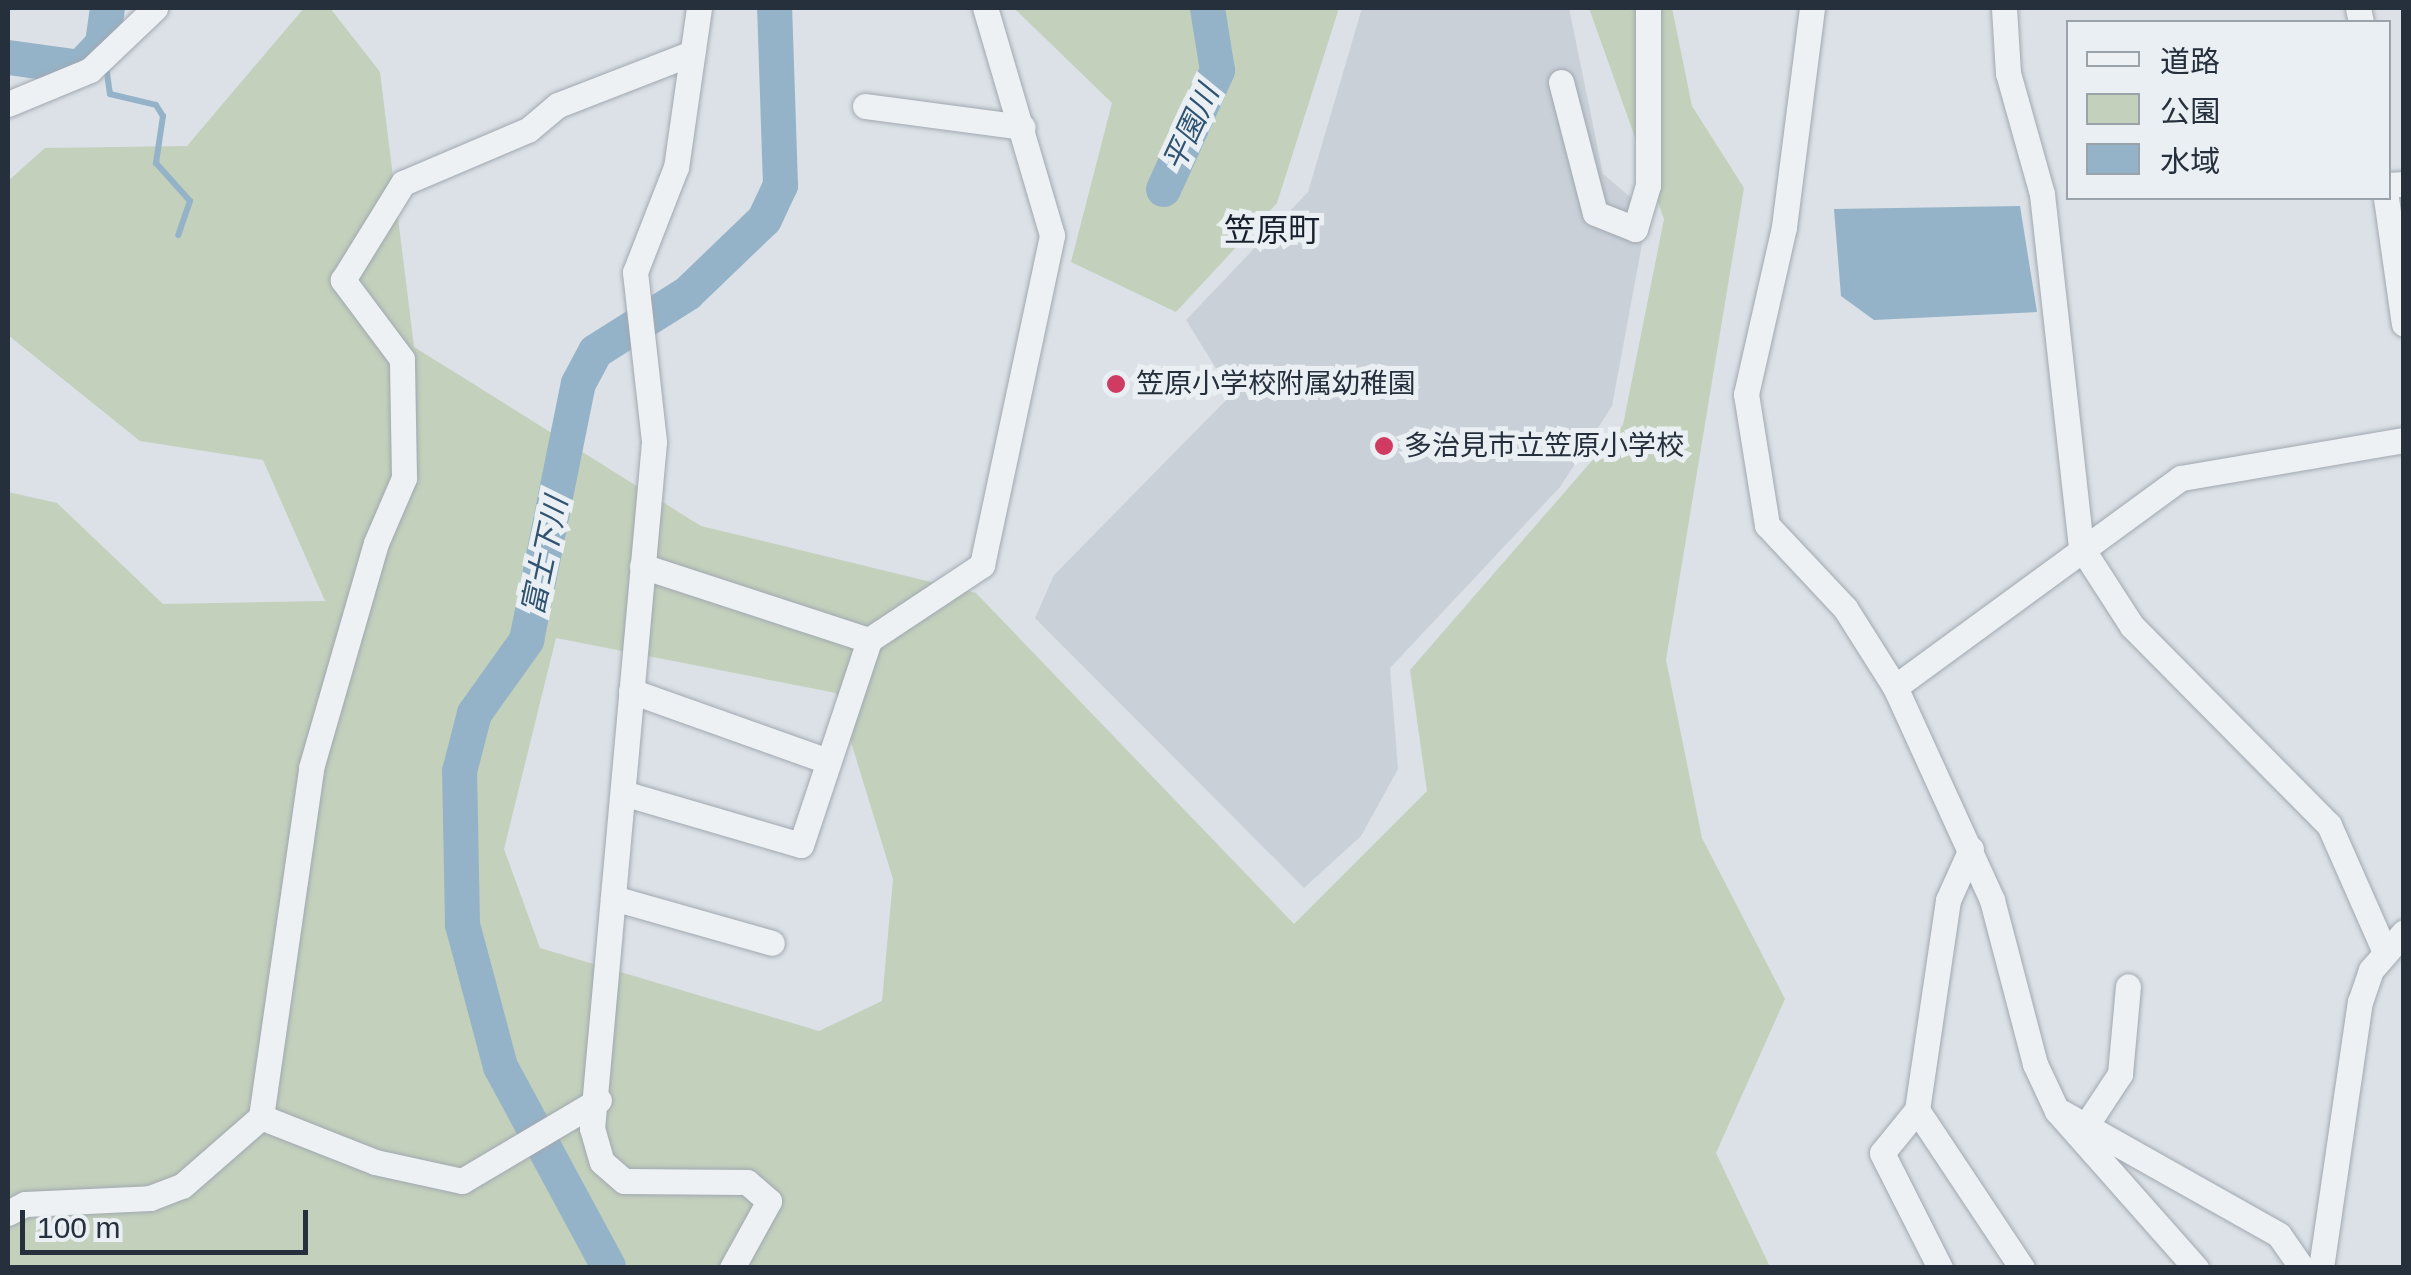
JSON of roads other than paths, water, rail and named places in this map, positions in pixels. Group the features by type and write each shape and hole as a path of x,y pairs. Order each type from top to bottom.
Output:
{"street":[{"path":"8,104 94,68 154,8"},
{"path":"699,8 676,167 635,272 639,336 654,442 623,793 588,1104 602,1162 624,1181 747,1182 769,1201 732,1268"},
{"path":"623,793 801,845 869,640 982,564 1052,234 985,8"},
{"path":"1561,82 1595,212 1635,229 1648,186 1648,8"},
{"path":"1812,8 1747,418 1776,542 1845,608 1895,687 1971,849 2058,1110 2175,1256 2196,1268"},
{"path":"2004,8 2008,72 2042,194 2081,548 2132,626 2328,825 2385,952"},
{"path":"8,1213 25,1204 150,1198 182,1186 261,1117 310,768 376,544 404,478 402,359 342,280 403,183 528,130 558,105 692,53"},
{"path":"865,106 1023,127"},
{"path":"2386,200 2404,324"},
{"path":"1895,687 2180,478 2404,440"},
{"path":"642,566 869,640"},
{"path":"632,691 828,760"},
{"path":"1940,1268 1882,1154 1917,1110 1948,900 1971,849"},
{"path":"612,898 772,943"},
{"path":"2322,1268 2360,1002 2385,952 2404,932"},
{"path":"2087,1124 2120,1074 2128,986"},
{"path":"261,1117 420,1176 462,1181 498,1166 588,1104"},
{"path":"1917,1110 2014,1265"},
{"path":"2058,1110 2279,1235 2302,1268"}],"water":[{"path":"2020,206 2037,312 1874,320 1841,296 1834,209"}],"waterway":[{"path":"8,57 80,67 102,43 107,8"},
{"name":"富士下川","path":"608,1266 500,1066 462,924 459,771 474,713 526,640 578,383 595,351 687,293 764,219 780,185 774,8"},
{"name":"平園川","path":"1163,189 1217,70 1207,8"},
{"path":"106,66 110,94 156,105 163,116 156,163 190,201 178,235"}],"place":[{"name":"笠原小学校附属幼稚園","path":"1116,384"},
{"name":"多治見市立笠原小学校","path":"1384,446"}],"district":[{"name":"笠原町","path":"1272,230"}]}
